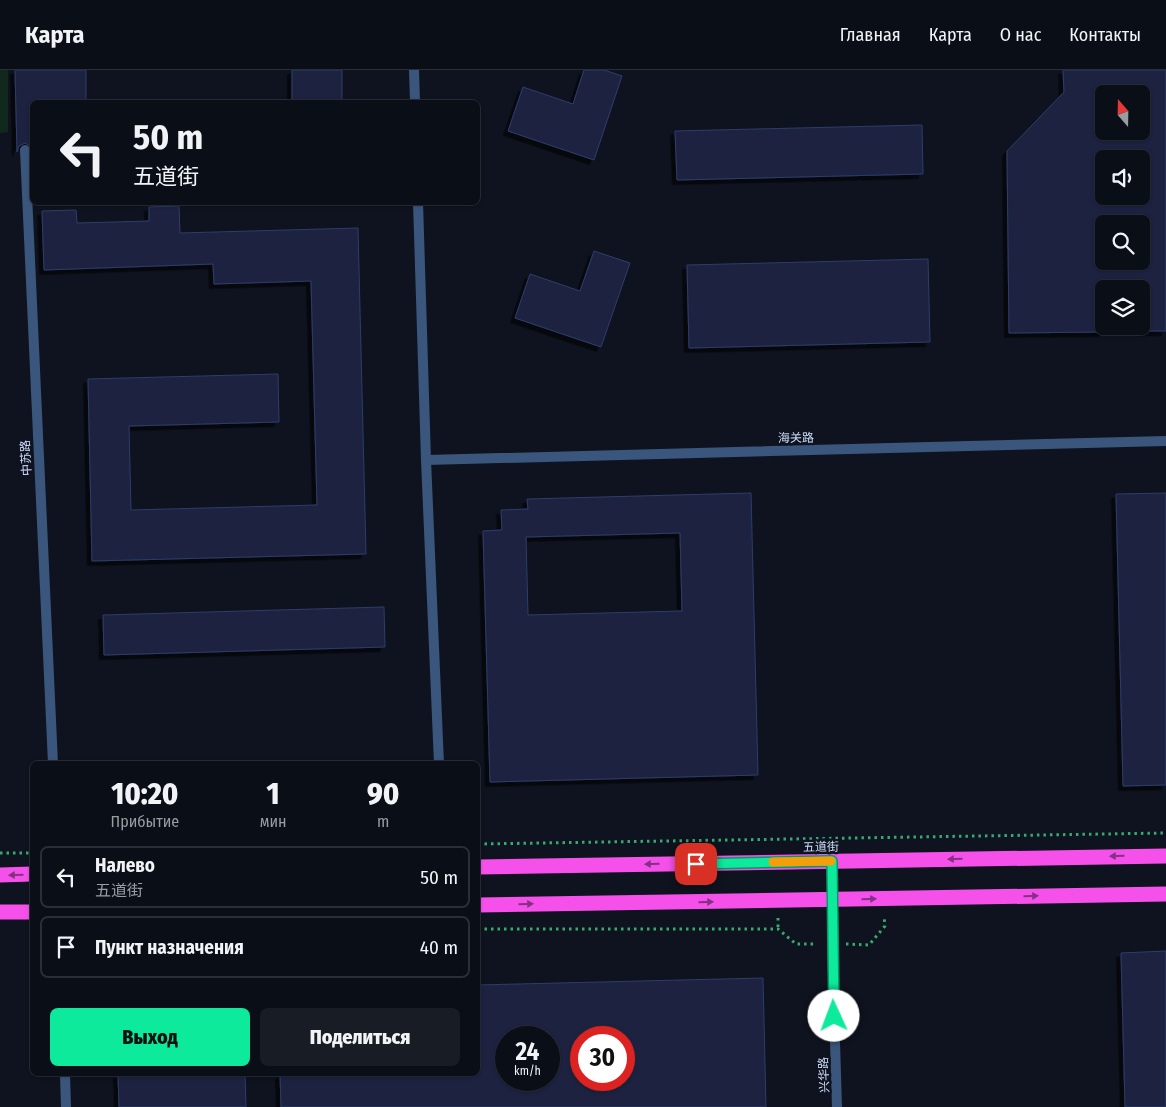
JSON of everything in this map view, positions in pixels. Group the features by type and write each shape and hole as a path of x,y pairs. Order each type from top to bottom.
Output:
{"highway":[{"name":"五道街","path":"480,867 1166,856"},
{"path":"0,875 30,874"},
{"path":"480,905 1166,894"},
{"path":"0,912 30,912"}],"street":[{"path":"414,70 415,100"},
{"name":"中苏路","path":"25,150 53,761"},
{"path":"418,205 426,460 439,761"},
{"name":"海关路","path":"426,460 1166,441"},
{"name":"兴华路","path":"832,861 831,900 837,1107"},
{"path":"65,1076 66,1107"}],"path":[{"path":"480,844 1166,833"},
{"path":"0,853 30,853"},
{"path":"480,929 778,929 796,944 832,944"}],"green space":[{"path":"0,70 8,70 8,132 0,133"}],"building":[{"path":"15,70 86,70 86,100 30,100 30,146 25,143 19,146 17,152"},
{"path":"292,70 342,70 342,100 292,100"},
{"path":"584,70 604,70 622,76 594,160 508,131 523,87 573,104"},
{"path":"1063,70 1166,70 1166,331 1150,331 1150,280 1095,280 1095,332 1009,333 1007,151 1064,92"},
{"path":"922,125 923,174 677,180 675,131"},
{"path":"179,206 180,233 358,228 366,554 92,561 88,379 278,374 279,422 129,426 131,510 317,505 311,281 214,284 213,264 44,270 42,211 76,210 77,223 149,221 149,207"},
{"path":"594,251 630,263 601,347 515,318 530,274 580,291"},
{"path":"928,259 930,342 689,348 687,265"},
{"path":"751,493 758,775 490,782 483,531 502,530 501,510 528,509 527,499","holes":["680,533 682,611 528,615 526,537"]},
{"path":"1166,493 1166,785 1123,786 1116,494"},
{"path":"384,607 385,647 104,655 103,615"},
{"path":"1166,951 1166,1107 1125,1107 1121,953"},
{"path":"763,978 766,1107 281,1107 280,1076 480,1076 480,985"},
{"path":"118,1076 245,1076 246,1107 119,1107"}],"slow traffic":[{"path":"773,862 831,861"}],"route":[{"path":"696,864 832,861 831,900 834,1016"}]}
